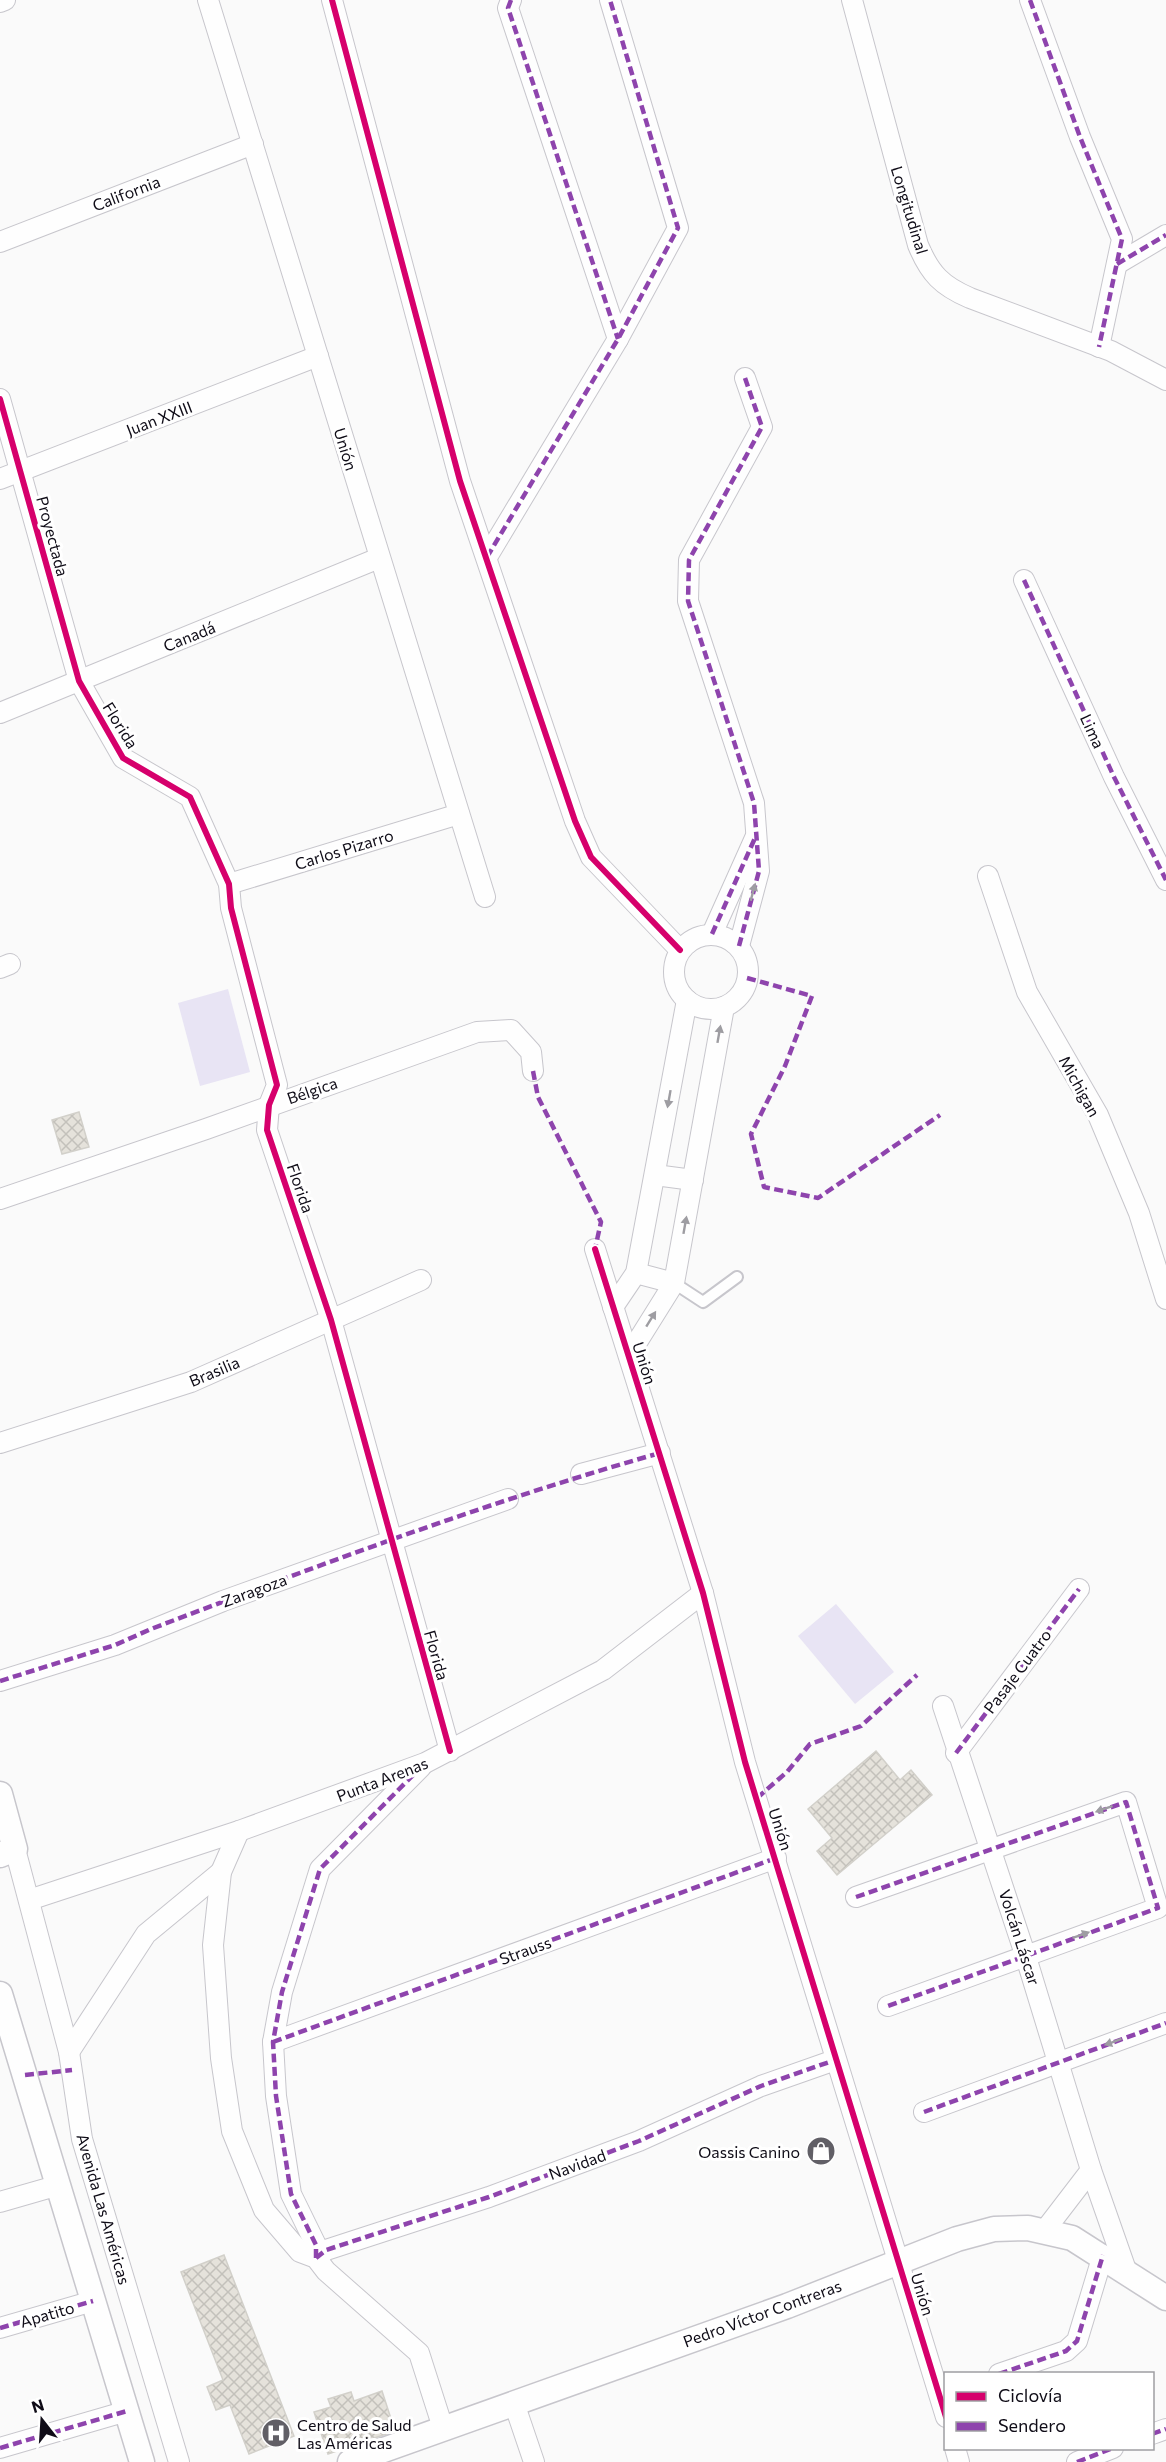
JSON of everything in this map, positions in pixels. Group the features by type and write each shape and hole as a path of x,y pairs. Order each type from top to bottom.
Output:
{"street":[{"path":"0,2 5,0"},
{"name":"Unión","path":"208,0 485,897"},
{"path":"332,0 460,481 575,821 591,857 680,950"},
{"path":"511,0 508,8 618,339"},
{"path":"487,556 618,339 678,228 610,0"},
{"name":"Longitudinal","path":"852,0 918,245 934,274 948,288 1099,347 1166,380"},
{"path":"1030,0 1080,137 1122,239 1099,347"},
{"name":"California","path":"0,242 253,144"},
{"path":"1117,264 1166,235"},
{"name":"Juan XXIII","path":"0,479 318,356"},
{"path":"739,946 759,871 754,803 688,601 689,560 762,427 745,378"},
{"name":"Proyectada","path":"0,399 78,681"},
{"name":"Canadá","path":"0,713 379,558"},
{"name":"Lima","path":"1024,580 1114,777 1166,879"},
{"name":"Florida","path":"78,681 123,758 190,797 229,884 231,908 277,1085 269,1105 267,1130 331,1320 450,1751"},
{"name":"Carlos Pizarro","path":"229,884 459,814"},
{"path":"711,934 755,838"},
{"name":"Michigan","path":"988,876 1027,992 1098,1115 1139,1213 1166,1299"},
{"path":"711,934 727,937 739,946 749,965 747,986 734,1003 714,1011 692,1006 677,990 673,970 680,950 694,938 711,934"},
{"path":"613,1307 636,1273 687,1000"},
{"path":"628,1355 674,1283 724,1006"},
{"name":"Bélgica","path":"0,1199 206,1129 477,1032 511,1030 531,1052 533,1071"},
{"path":"655,1174 693,1180"},
{"name":"Unión","path":"595,1249 703,1593 746,1762 944,2414"},
{"path":"636,1273 674,1283"},
{"name":"Brasilia","path":"0,1443 191,1382 421,1280"},
{"path":"581,1474 660,1453"},
{"name":"Zaragoza","path":"0,1681 115,1645 151,1629 391,1539 508,1499"},
{"name":"Pasaje Cuatro","path":"956,1753 1079,1589"},
{"name":"Punta Arenas","path":"29,1900 240,1831 425,1763 603,1670 703,1593"},
{"name":"Volcán Láscar","path":"943,1706 956,1753 1025,1954 1091,2170 1126,2270"},
{"path":"316,2258 316,2245 291,2194 276,2096 273,2042 282,1992 320,1869 425,1763"},
{"name":"Avenida Las Américas","path":"0,1794 8,1852 29,1900 69,2052 82,2139 179,2462"},
{"path":"856,1897 1126,1802 1158,1908 1025,1954 888,2006"},
{"path":"240,1831 222,1872 213,1945 221,2058 232,2131 264,2210 300,2252 316,2258 326,2271 419,2353 443,2428"},
{"name":"Strauss","path":"273,2042 776,1858"},
{"path":"69,2052 146,1934 222,1872"},
{"path":"0,1994 142,2462"},
{"path":"924,2112 1166,2023"},
{"name":"Navidad","path":"316,2258 326,2250 489,2197 639,2141 761,2086 835,2060"},
{"path":"1045,2230 1091,2170"},
{"path":"0,2202 59,2185"},
{"name":"Pedro Víctor Contreras","path":"350,2462 787,2306 975,2233 1011,2227 1045,2230 1072,2238 1103,2255 1166,2298"},
{"path":"1002,2372 1066,2351 1077,2341 1103,2255"},
{"name":"Apatito","path":"0,2328 93,2301"},
{"path":"514,2403 534,2462"},
{"path":"0,2448 127,2411"},
{"path":"1077,2462 1108,2450"}],"lane":[{"path":"674,1283 703,1302 737,1277"}],"shaded area":[{"path":"228,989 250,1072 200,1086 178,1003"},
{"path":"836,1604 894,1672 855,1704 798,1636"}],"building":[{"path":"79,1112 89,1147 62,1154 52,1120"},
{"path":"876,1751 900,1780 911,1770 932,1795 837,1875 817,1851 832,1838 808,1809"},
{"path":"224,2255 294,2436 249,2454 230,2405 216,2410 207,2387 223,2380 181,2272"},
{"path":"382,2391 395,2431 328,2454 314,2412 331,2407 328,2399 351,2392 354,2401"}],"marked path":[{"path":"511,0 508,8 618,339"},
{"path":"487,557 618,339 678,228 610,0"},
{"path":"1030,0 1080,137 1122,239 1099,347"},
{"path":"1117,264 1166,235"},
{"path":"739,946 759,871 754,803 688,601 689,560 762,427 745,378"},
{"path":"1024,580 1114,777 1166,880"},
{"path":"712,934 755,838"},
{"path":"747,978 812,996 785,1066 751,1134 764,1187 818,1198 940,1115"},
{"path":"533,1071 538,1097 601,1222 595,1249"},
{"path":"0,1681 115,1645 277,1581 467,1513 660,1453"},
{"path":"956,1753 1079,1589"},
{"path":"757,1798 787,1772 810,1744 861,1726 917,1675"},
{"path":"316,2258 316,2245 291,2194 276,2096 273,2042 282,1992 320,1869 425,1763"},
{"path":"856,1897 1126,1802 1158,1908 888,2006"},
{"path":"273,2042 776,1858"},
{"path":"924,2112 1166,2023"},
{"path":"316,2258 326,2250 489,2197 639,2141 761,2086 835,2060"},
{"path":"25,2075 72,2070"},
{"path":"1005,2372 1066,2351 1077,2341 1103,2255"},
{"path":"0,2328 93,2301"},
{"path":"0,2448 127,2411"},
{"path":"1154,2433 1166,2429"},
{"path":"1077,2462 1108,2450"}],"cycle path":[{"path":"332,0 460,481 575,821 591,857 680,950"},
{"path":"0,399 79,681 123,758 190,797 229,884 231,908 277,1085 269,1105 267,1130 331,1320 450,1751"},
{"path":"595,1249 703,1593 745,1762 944,2410"}],"place":[{"name":"Oassis Canino","path":"821,2151"},
{"name":"Centro de Salud Las Américas","path":"276,2433"}]}
